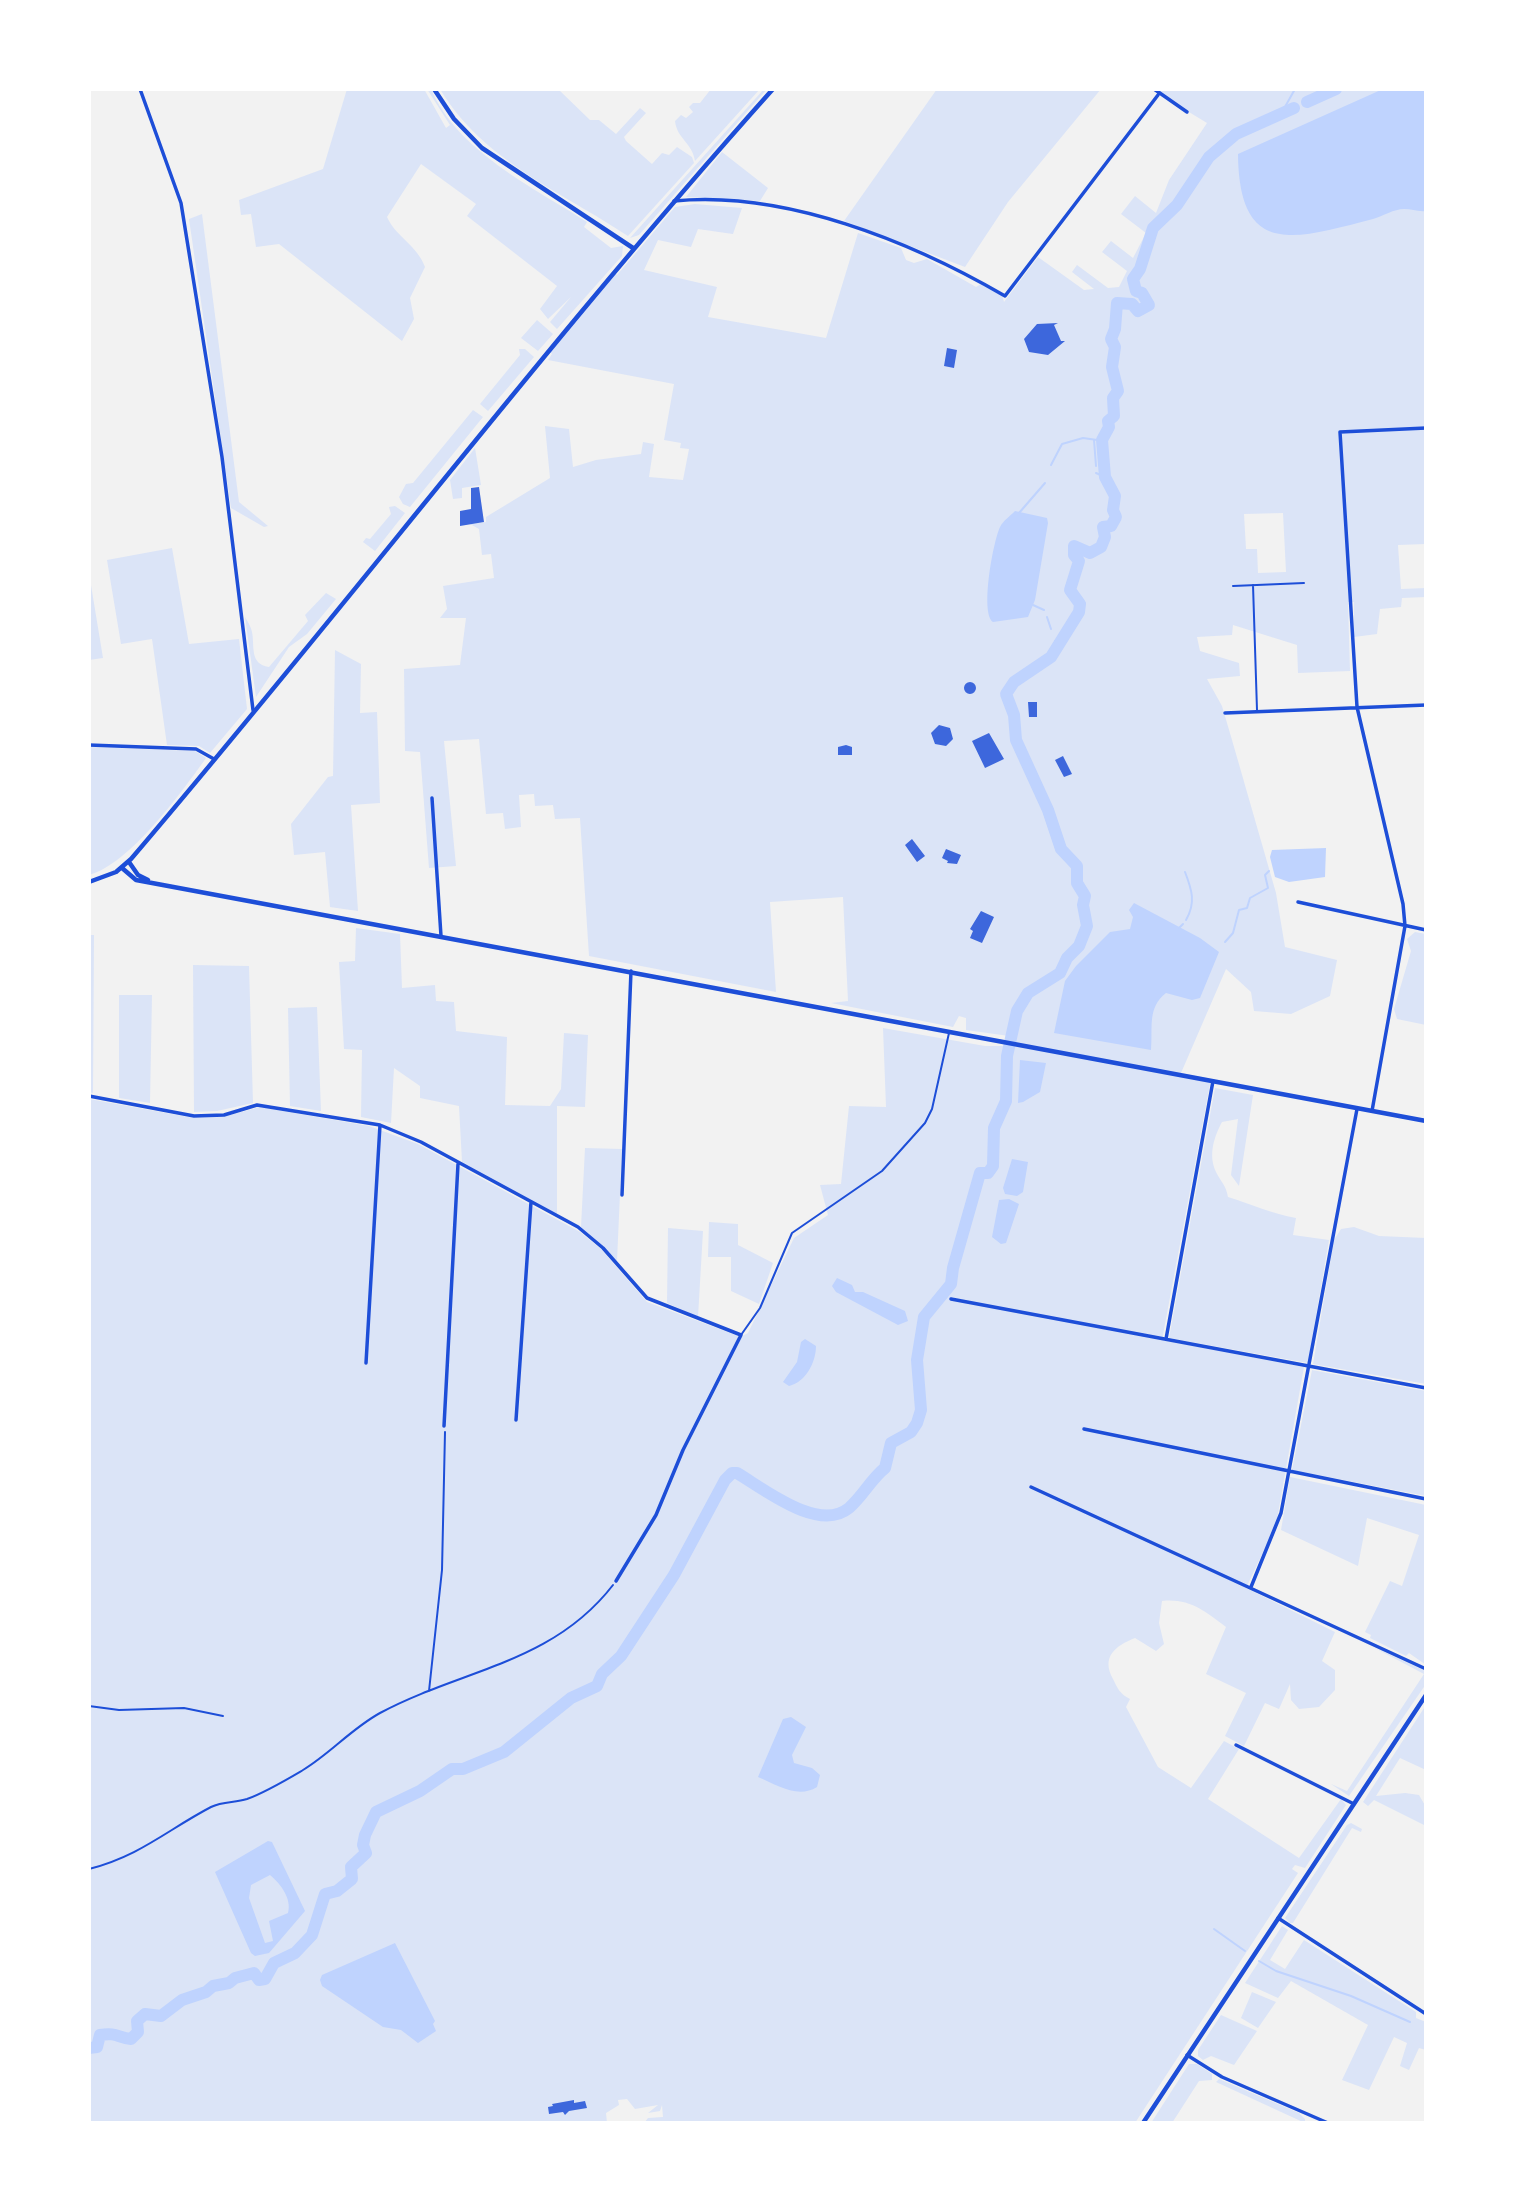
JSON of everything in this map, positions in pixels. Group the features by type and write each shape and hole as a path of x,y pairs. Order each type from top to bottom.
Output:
{"street":[{"path":"140,89 181,203 222,457 253,710"},
{"path":"434,89 454,119 482,148 633,248"},
{"path":"89,882 106,878 129,862 672,201 773,89"},
{"path":"1154,89 1158,95 1187,112"},
{"path":"672,201 760,205 832,221 944,261 1005,296 1158,95"},
{"path":"1372,1111 1405,926 1403,904 1357,708 1340,432 1426,428"},
{"path":"1225,713 1426,705"},
{"path":"89,745 196,749 214,759"},
{"path":"432,798 441,936"},
{"path":"129,862 138,875 155,882"},
{"path":"122,868 134,879 1426,1121"},
{"path":"1298,902 1426,930"},
{"path":"622,1195 631,971"},
{"path":"1166,1339 1213,1081"},
{"path":"89,1096 194,1116 224,1115 257,1105 380,1125 421,1142 578,1227 603,1248 647,1298 741,1335 682,1450 656,1515 616,1581"},
{"path":"1251,1587 1277,1530 1357,1108"},
{"path":"366,1363 380,1125"},
{"path":"444,1426 458,1164"},
{"path":"516,1420 531,1202"},
{"path":"951,1299 1426,1388"},
{"path":"1084,1429 1426,1499"},
{"path":"1031,1487 1426,1669"},
{"path":"1143,2123 1426,1695"},
{"path":"1236,1745 1354,1804"},
{"path":"1278,1918 1426,2014"},
{"path":"1187,2055 1222,2077 1328,2123"},
{"path":"1310,2123 1313,2117"}],"lane":[{"path":"1233,586 1304,583"},
{"path":"1253,585 1257,711"},
{"path":"741,1335 760,1308 792,1233 882,1171 898,1157 925,1123 932,1109 949,1032"}],"path":[{"path":"429,1692 442,1570 446,1446 444,1426"},
{"path":"89,1869 140,1852 217,1805 245,1800 278,1783 315,1762 361,1724 429,1692 502,1665 547,1642 587,1614 616,1581"},
{"path":"89,1706 119,1710 184,1708 223,1716"}],"shaded area":[{"path":"347,89 424,89 446,128 450,125 427,89 431,89 443,111 478,149 521,181 587,222 584,227 611,248 623,246 622,256 557,329 550,322 571,297 548,319 540,309 557,286 467,216 476,204 421,164 387,217 417,253 425,267 410,298 414,319 402,341 279,244 256,247 251,214 241,215 239,200 323,169"},
{"path":"440,89 558,89 590,120 599,120 616,134 640,108 646,113 624,137 626,141 652,164 662,153 669,155 677,147 692,157 694,163 628,236 501,156 478,136"},
{"path":"711,89 760,89 695,161 675,121 681,115 686,118 693,112 689,107 693,103 700,103"},
{"path":"764,89 767,89 639,235 630,238"},
{"path":"937,89 1101,89 1008,202 965,267 844,221"},
{"path":"1151,89 1426,89 1426,544 1398,545 1401,589 1426,588 1426,597 1402,598 1401,607 1380,609 1377,634 1354,637 1354,602 1348,602 1350,671 1298,673 1297,645 1233,625 1232,635 1197,637 1200,651 1239,663 1240,676 1207,679 1222,706 1232,740 1276,893 1285,947 1337,960 1330,996 1291,1014 1254,1011 1251,992 1226,969 1181,1073 1211,1079 1162,1340 1304,1367 1276,1525 1246,1588 1335,1632 1322,1661 1335,1670 1335,1690 1319,1707 1299,1709 1291,1700 1290,1684 1279,1709 1265,1703 1244,1746 1225,1736 1246,1693 1206,1674 1226,1627 1204,1611 1189,1604 1172,1601 1162,1601 1159,1623 1164,1644 1156,1651 1135,1638 1112,1653 1109,1664 1118,1688 1130,1699 1126,1707 1158,1767 1191,1788 1224,1741 1239,1749 1208,1799 1299,1858 1341,1799 1346,1805 1305,1868 1295,1865 1292,1869 1298,1873 1135,2123 644,2123 648,2118 663,2117 662,2105 660,2111 648,2113 658,2105 635,2109 627,2099 618,2100 619,2105 606,2113 607,2123 89,2123 89,1099 194,1118 223,1117 260,1107 369,1126 418,1144 580,1232 601,1249 647,1302 741,1337 748,1333 794,1238 828,1215 820,1185 841,1184 849,1106 886,1107 883,1028 985,1046 1006,1046 1009,1036 966,1030 966,1018 959,1016 953,1027 831,1003 848,1001 843,897 770,902 776,992 589,956 580,818 555,819 553,805 535,806 534,794 519,795 521,827 505,829 503,813 486,814 479,739 444,741 456,866 429,868 420,752 405,751 404,669 460,665 466,618 440,618 447,609 443,586 494,578 491,554 482,555 479,529 470,524 486,522 486,517 550,478 545,426 569,429 573,467 596,460 641,454 643,442 654,444 649,477 683,480 689,449 680,448 681,443 664,440 674,384 548,360 552,354 550,352 615,273 617,275 675,207 695,204 742,208 733,234 698,229 691,247 658,240 644,270 717,287 708,317 826,338 858,233 901,248 906,260 914,263 927,259 976,287 981,284 1002,295 1004,302 1038,257 1084,290 1094,289 1072,272 1077,265 1108,288 1119,287 1127,271 1102,252 1111,241 1133,258 1146,233 1121,214 1135,196 1156,213 1169,180 1207,123","holes":["1283,513 1286,572 1258,573 1257,549 1246,549 1244,514"]},
{"path":"722,152 768,188 760,201 686,197"},
{"path":"202,214 239,502 268,526 264,527 231,508 189,219"},
{"path":"537,320 553,334 538,351 521,338"},
{"path":"519,349 525,349 534,357 488,411 480,404 520,355"},
{"path":"473,410 483,417 410,507 403,504 399,497 406,484 413,483"},
{"path":"475,448 481,485 462,488 462,498 453,499 450,480"},
{"path":"395,506 405,513 375,551 363,542 366,538 370,539 391,514 389,507"},
{"path":"172,548 189,644 239,639 247,709 210,753 199,746 167,745 152,639 121,644 107,560"},
{"path":"89,573 103,658 89,660"},
{"path":"326,593 336,599 307,634 289,647 256,697 245,617 252,630 254,654 258,662 269,667 308,621 305,615"},
{"path":"335,650 361,664 360,713 377,712 380,803 351,805 358,911 330,907 325,852 294,855 291,824 328,777 333,776"},
{"path":"89,747 195,751 206,758 154,826 121,857 89,875"},
{"path":"356,928 400,934 402,988 435,985 436,1001 454,1002 456,1031 507,1037 505,1105 550,1106 561,1089 564,1033 588,1035 585,1107 557,1106 557,1214 462,1162 459,1106 420,1098 420,1086 394,1068 391,1123 361,1117 362,1050 344,1049 339,962 355,961"},
{"path":"1415,932 1426,934 1426,1025 1397,1019 1394,1009 1411,951 1407,939"},
{"path":"89,935 94,935 93,1093 89,1092"},
{"path":"193,965 249,966 253,1103 217,1111 194,1112"},
{"path":"119,995 152,995 150,1103 119,1098"},
{"path":"317,1007 321,1111 290,1106 288,1008"},
{"path":"1215,1088 1253,1095 1239,1186 1231,1175 1238,1119 1222,1122 1214,1140 1214,1166 1228,1197 1296,1218 1293,1235 1329,1240 1308,1363 1169,1338"},
{"path":"585,1148 622,1149 617,1261 581,1227"},
{"path":"709,1222 738,1224 738,1245 773,1263 759,1304 731,1291 731,1257 708,1257"},
{"path":"1354,1227 1379,1236 1426,1238 1426,1384 1313,1364 1334,1240 1341,1229"},
{"path":"668,1228 703,1231 698,1317 667,1303"},
{"path":"1312,1370 1426,1391 1426,1496 1292,1470"},
{"path":"1290,1477 1426,1505 1426,1665 1409,1653 1406,1656 1370,1638 1371,1635 1365,1632 1390,1581 1402,1586 1419,1535 1367,1518 1358,1566 1281,1530"},
{"path":"1373,1647 1426,1671 1426,1684 1349,1796 1331,1784 1347,1791 1424,1674"},
{"path":"1426,1705 1426,1770 1400,1758 1376,1796 1405,1793 1419,1795 1426,1807 1426,1826 1374,1800 1368,1806 1363,1802"},
{"path":"1351,1823 1362,1829 1361,1832 1352,1828 1293,1923 1290,1923 1285,1918 1347,1825"},
{"path":"1282,1926 1288,1930 1270,1960 1285,1969 1304,1940 1416,2012 1416,2018 1426,2022 1426,2050 1419,2048 1409,2070 1400,2066 1407,2043 1394,2037 1369,2090 1342,2080 1368,2025 1291,1981 1278,1998 1245,1983"},
{"path":"1252,1992 1276,2002 1258,2028 1241,2018"},
{"path":"1221,2015 1257,2031 1234,2065 1211,2056 1203,2060 1198,2056 1198,2050"},
{"path":"1189,2064 1197,2064 1212,2074 1212,2080 1199,2081 1172,2123 1151,2123"},
{"path":"1219,2079 1299,2113 1305,2123 1216,2082"}],"water":[{"path":"1383,89 1426,89 1426,211 1400,209 1345,226 1296,235 1277,233 1261,226 1249,211 1241,188 1238,154"},
{"path":"1015,511 1047,518 1035,600 1028,617 993,622 989,616 988,592 994,547 1000,527"},
{"path":"1326,848 1325,877 1289,882 1275,877 1270,857 1272,850"},
{"path":"1134,903 1200,938 1219,952 1200,998 1192,1000 1166,993 1160,999 1153,1012 1151,1050 1054,1033 1065,981 1110,932 1130,929 1133,917 1129,910"},
{"path":"1020,1060 1046,1063 1040,1092 1018,1103"},
{"path":"1012,1159 1028,1162 1023,1192 1017,1196 1005,1194 1003,1188"},
{"path":"1009,1199 1019,1204 1006,1243 1001,1244 992,1237 999,1200"},
{"path":"837,1278 852,1285 855,1292 863,1292 905,1311 908,1321 898,1325 836,1292 832,1286"},
{"path":"805,1339 816,1346 814,1358 805,1376 789,1386 783,1382 797,1362 801,1342"},
{"path":"791,1717 806,1727 792,1755 794,1763 812,1768 820,1775 817,1787 802,1792 788,1790 758,1777 783,1719"},
{"path":"268,1841 272,1842 305,1911 269,1953 255,1956 251,1953 215,1872","holes":["270,1875 285,1892 289,1908 288,1913 269,1921 273,1941 265,1943 249,1898 251,1885"]},
{"path":"395,1943 435,2021 433,2024 436,2031 418,2043 401,2030 383,2027 322,1986 320,1980 322,1975"}],"building":[{"path":"1058,323 1054,325 1061,341 1065,341 1048,355 1029,352 1024,339 1037,324"},
{"path":"947,348 957,350 954,368 944,366"},
{"path":"479,487 484,522 460,526 460,511 471,509 471,488"},
{"path":"970,682 976,688 970,694 964,688"},
{"path":"1028,702 1037,702 1037,717 1029,717"},
{"path":"939,725 950,728 953,739 946,746 935,744 931,733"},
{"path":"989,733 1004,759 985,768 972,741"},
{"path":"838,747 852,747 852,755 838,755"},
{"path":"1063,756 1072,774 1064,777 1055,760"},
{"path":"912,839 925,856 917,862 905,845"},
{"path":"946,849 961,855 957,864 947,863 948,861 942,858"},
{"path":"981,911 994,917 982,943 970,938 973,931 970,929"},
{"path":"574,2100 574,2103 585,2101 587,2108 569,2111 565,2115 563,2112 549,2114 548,2107 553,2106 552,2104"}],"waterway":[{"path":"1281,114 1295,89"},
{"path":"1307,102 1336,89"},
{"path":"89,2048 97,2047 100,2035 131,2039 138,2032 137,2021 145,2014 161,2016 182,2000 206,1992 213,1986 254,1973 259,1980 265,1979 274,1963 295,1953 312,1935 325,1894 337,1891 352,1879 351,1867 366,1853 363,1845 365,1835 376,1812 420,1791 452,1769 463,1769 504,1752 571,1698 597,1686 602,1674 621,1656 674,1575 725,1480 732,1473 737,1473 776,1498 807,1512 837,1514 849,1508 885,1468 891,1443 911,1432 917,1423 921,1410 917,1360 924,1317 951,1284 953,1268 980,1173 988,1173 993,1166 994,1128 1006,1101 1007,1056 1017,1011 1028,993 1060,973 1067,958 1079,946 1087,926 1083,905 1085,896 1077,883 1077,866 1061,849 1048,810 1016,740 1014,715 1006,694 1014,682 1051,657 1079,612 1080,604 1070,590 1079,561 1074,555 1074,546 1090,553 1101,547 1105,537 1103,527 1111,526 1116,517 1113,510 1115,496 1105,477 1102,440 1109,427 1108,421 1114,416 1113,398 1118,391 1112,367 1115,347 1111,339 1115,329 1117,303 1132,304 1138,311 1149,305 1142,293 1136,291 1133,279 1140,269 1153,228 1177,205 1209,157 1236,134 1294,108"},
{"path":"1051,465 1062,444 1083,438 1097,440"},
{"path":"1094,440 1096,466"},
{"path":"1096,473 1105,477"},
{"path":"1019,513 1045,483"},
{"path":"1033,605 1044,610"},
{"path":"1047,617 1051,629"},
{"path":"1055,641 1057,648"},
{"path":"1225,942 1233,933 1239,910 1247,908 1250,898 1268,888 1265,875 1269,871"},
{"path":"1185,872 1192,896 1186,920"},
{"path":"1179,928 1183,924"},
{"path":"1214,1929 1245,1951"},
{"path":"1259,1961 1276,1971 1351,1996 1410,2022"}]}
